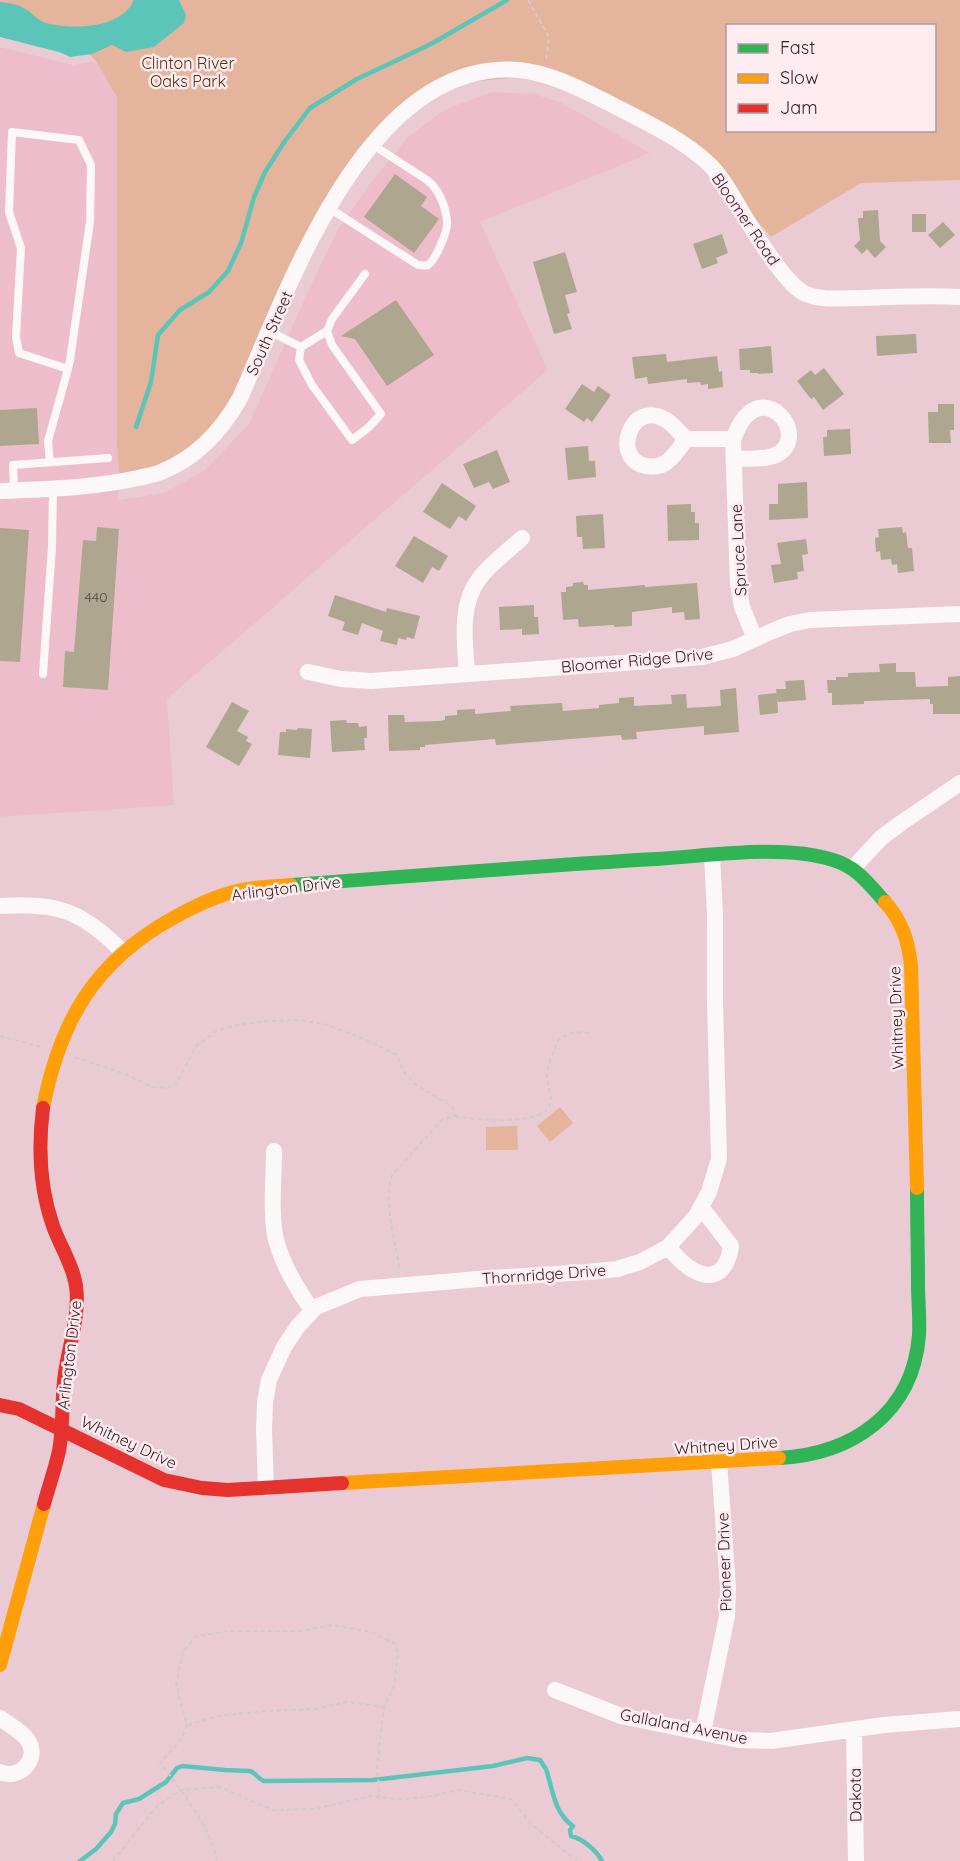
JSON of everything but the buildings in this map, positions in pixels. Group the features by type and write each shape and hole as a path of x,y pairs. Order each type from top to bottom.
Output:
{"street":[{"name":"Bloomer Road","path":"476,74 518,70 558,79 668,134 711,166 726,185 771,258 797,288 807,294 829,298 960,297"},
{"name":"South Street","path":"7,491 120,482 160,473 195,452 209,440 231,415 300,263 329,207 358,164 400,115 417,101 446,84 476,74"},
{"path":"686,439 733,439 747,415 759,408 772,409 780,414 788,427 788,443 784,449 766,458 734,458"},
{"name":"Spruce Lane","path":"733,439 738,584 742,607 755,639"},
{"path":"467,674 464,627 470,596 478,580 522,538"},
{"name":"Bloomer Ridge Drive","path":"308,672 341,679 371,681 702,657 732,649 790,624 810,620 960,614"},
{"path":"853,868 881,838 960,783"},
{"name":"Arlington Drive","path":"0,1665 58,1450 64,1376 76,1311 76,1286 52,1223 45,1196 41,1170 42,1113 57,1051 72,1019 96,981 123,951 152,930 213,899 235,891 266,887 567,864 770,852 820,857 853,868"},
{"name":"Thornridge Drive","path":"266,1488 264,1429 269,1380 284,1347 298,1326 316,1307 360,1288 617,1269 640,1262 668,1247 686,1229 709,1192 719,1159 712,856"},
{"name":"Whitney Drive","path":"0,1406 19,1409 165,1480 202,1488 228,1490 799,1456 826,1451 853,1440 869,1430 893,1405 910,1377 916,1358 919,1334 913,982 911,958 897,917 866,879 853,868"},
{"path":"0,906 33,905 52,907 71,913 86,919 104,932 123,951"},
{"path":"274,1151 273,1219 276,1239 291,1279 312,1310"},
{"path":"668,1247 693,1270 705,1274 725,1268 730,1259 731,1246 701,1207"},
{"name":"Pioneer Drive","path":"703,1732 727,1616 728,1588 719,1462"},
{"name":"Gallaland Avenue","path":"555,1690 621,1716 739,1740 771,1741 854,1729 960,1719"},
{"path":"0,1718 27,1739 31,1757 27,1766 18,1773 10,1775 0,1772"},
{"name":"Dakota","path":"854,1729 856,1861"}],"lane":[{"path":"50,462 48,441 68,369 90,222 91,165 79,140 12,132 9,212 21,248 16,337 18,353 68,369"},
{"path":"329,207 418,264 424,266 430,264 447,230 438,191 427,180 373,146"},
{"path":"301,347 327,332 332,319 365,274"},
{"path":"269,331 301,347"},
{"path":"301,347 299,360 312,385 352,440 381,414 332,345 327,332"},
{"path":"7,491 13,465 108,458"},
{"path":"44,674 52,547 53,488"}],"path":[{"path":"528,0 549,37 544,75"},
{"path":"0,1036 57,1051 125,1074 152,1087 168,1088 177,1083 196,1046 219,1030 237,1025 299,1020 328,1025 369,1041 396,1055 415,1084 453,1107 455,1116"},
{"path":"401,1285 389,1205 388,1187 392,1175 442,1120 455,1116 508,1120 542,1113 549,1107 551,1100 547,1075 558,1040 566,1034 589,1033"},
{"path":"218,1861 214,1846 181,1790 159,1762 181,1740 187,1725 176,1684 183,1652 196,1636 230,1631 300,1631 333,1625 371,1632 394,1643 398,1654 394,1686 384,1707 377,1769 380,1796"},
{"path":"187,1725 218,1716 315,1709 346,1702 384,1707"},
{"path":"113,1861 157,1806 181,1790 219,1787 273,1810 315,1809 370,1796 401,1799 427,1797 459,1790 511,1799 531,1824 576,1861"}],"shaded area":[{"path":"134,0 179,0 186,15 184,23 154,47 126,52 112,45 92,54 70,57 0,37 0,2 21,6 46,23 82,26 95,25 119,17 128,10"},
{"path":"0,47 73,65 96,61 119,99 117,444 120,482 118,500 164,493 204,471 249,424 337,231 369,185 408,137 446,109 492,92 534,94 560,102 650,153 480,222 548,370 167,699 174,805 0,817"}],"green space":[{"name":"Clinton River Oaks Park","path":"0,0 960,0 960,180 861,183 771,237 711,166 544,75 446,84 358,164 240,398 181,461 120,482 117,444 117,97 96,61 78,43 0,21"},
{"path":"560,1107 573,1123 550,1142 537,1126"},
{"path":"517,1126 518,1150 486,1150 486,1127"}],"waterway":[{"path":"136,427 151,382 158,335 180,310 209,292 228,271 241,243 254,197 265,172 310,108 357,79 431,44 507,0"},
{"path":"80,1861 96,1849 111,1832 116,1814 123,1803 139,1799 166,1782 177,1768 182,1766 250,1771 264,1781 373,1780 493,1766 527,1758 540,1760 546,1769 558,1808 573,1826 570,1830 571,1836 589,1846 602,1861"}],"traffic: fast":[{"path":"291,885 768,852 813,855 841,863 862,877 885,902"},
{"path":"779,1458 806,1455 854,1438 892,1407 905,1387 914,1363 919,1335 917,1188"}],"traffic: slow":[{"path":"43,1108 59,1048 71,1021 85,997 122,954 145,935 173,918 215,898 247,889 291,885"},
{"path":"885,902 896,916 903,931 911,965 917,1188"},
{"path":"342,1483 779,1458"},
{"path":"0,1665 44,1504"}],"traffic: jam":[{"path":"43,1108 41,1153 45,1198 53,1226 72,1271 77,1297 64,1383 59,1451 44,1504"},
{"path":"0,1405 19,1409 164,1480 202,1488 228,1490 342,1483"}]}
